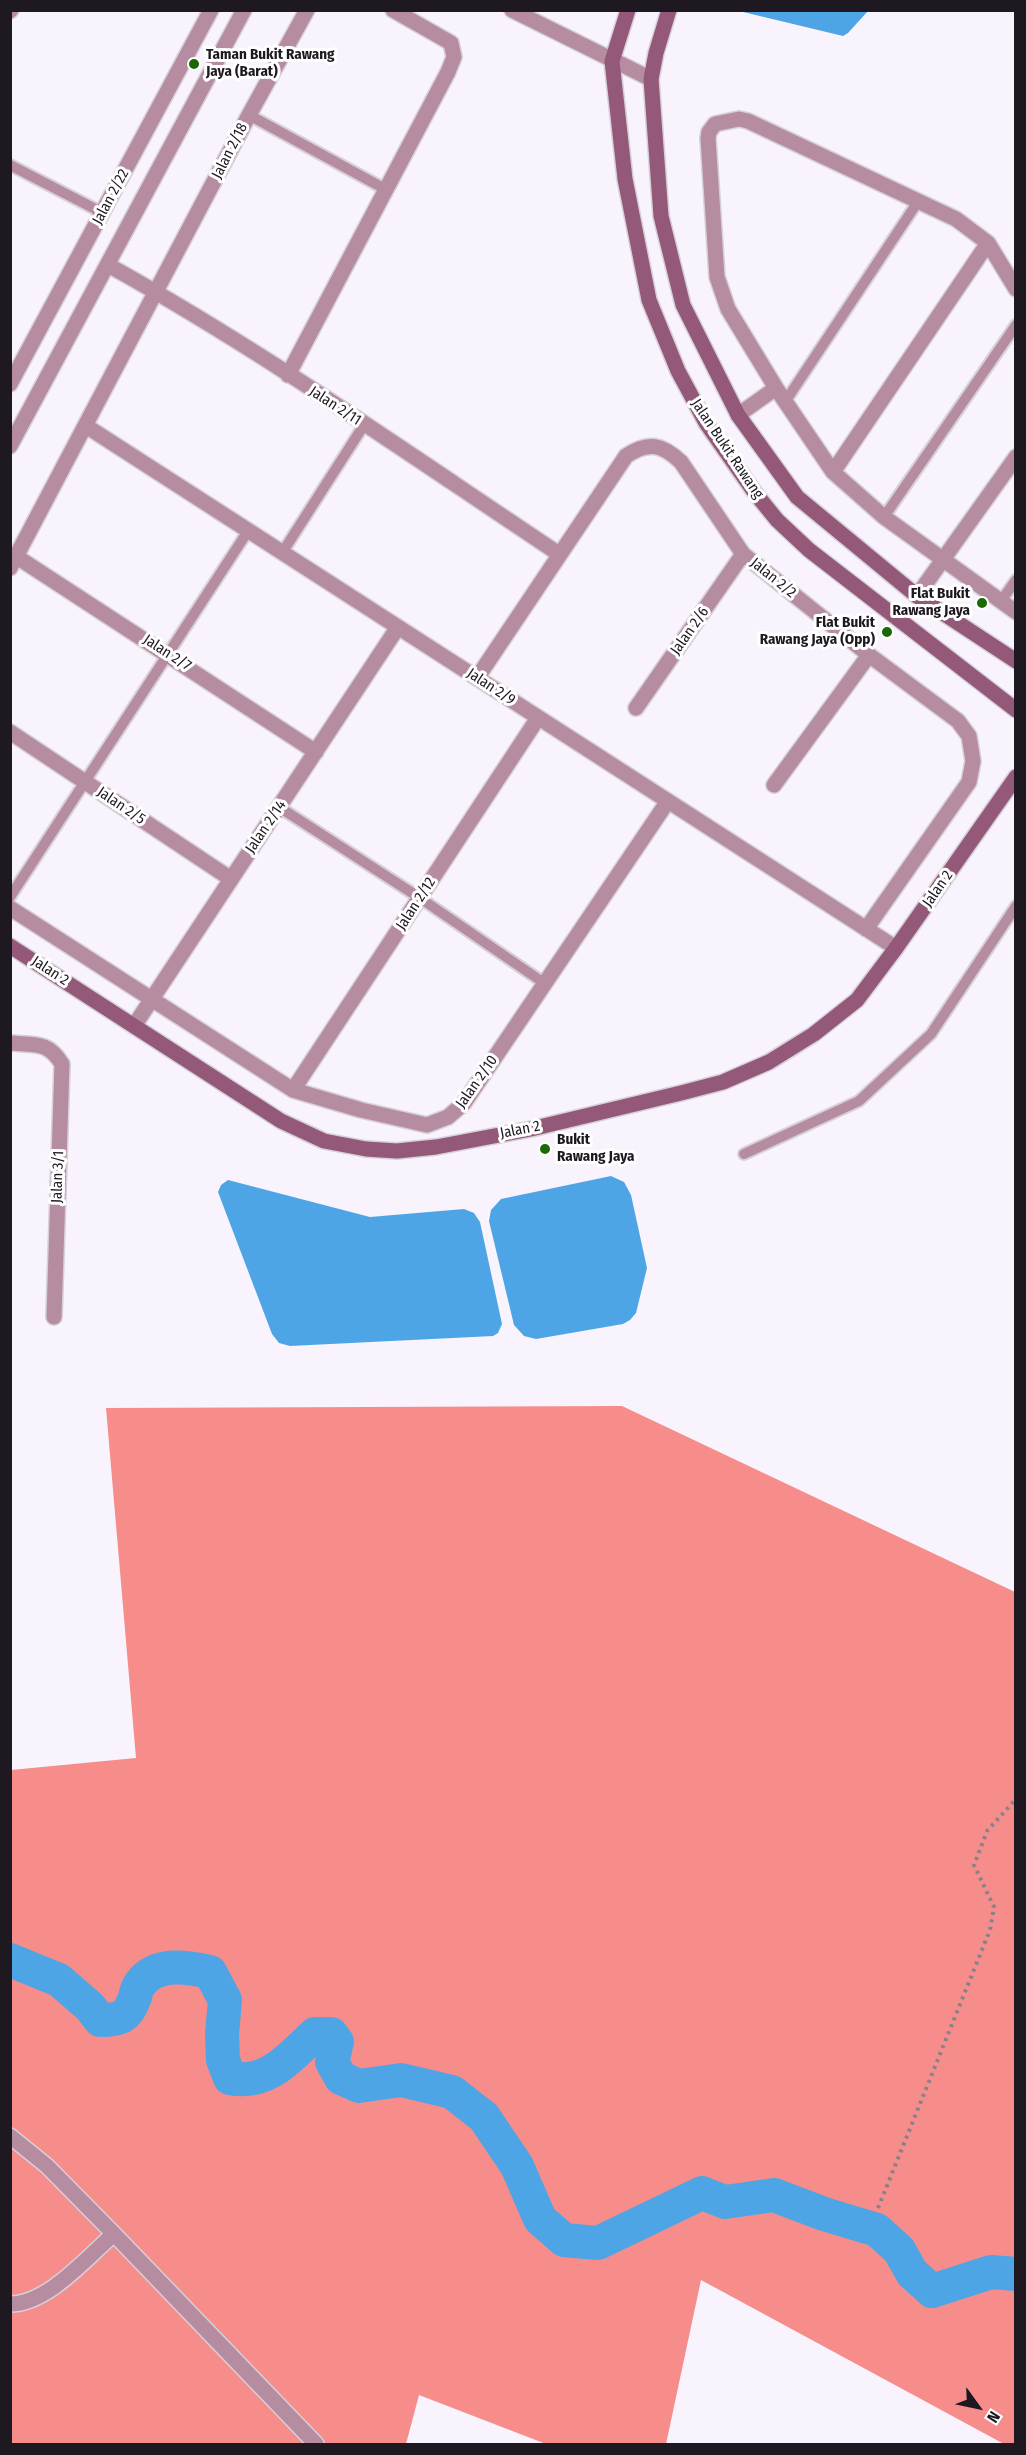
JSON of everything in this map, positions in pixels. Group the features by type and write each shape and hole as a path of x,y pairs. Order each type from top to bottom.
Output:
{"street":[{"name":"Jalan 2/22","path":"10,384 211,10"},
{"path":"10,446 244,10"},
{"name":"Jalan 2/18","path":"14,562 249,115 307,10"},
{"path":"288,375 454,57 452,44 393,10"},
{"path":"512,10 651,79"},
{"name":"Jalan Bukit Rawang","path":"628,10 612,61 625,178 649,300 678,371 706,423 755,493 777,520 809,550 1016,710"},
{"name":"Jalan Bukit Rawang","path":"669,10 651,79 661,216 683,305 738,415 796,497 917,596 1016,661"},
{"path":"1016,289 988,243 956,219 748,121 740,119 720,122 711,128 708,138 717,277 728,309 776,388 833,472 884,517 1016,612"},
{"path":"833,472 988,243"},
{"name":"Jalan 2/11","path":"108,265 157,292 288,375 559,554"},
{"path":"738,415 776,388"},
{"name":"Jalan 2/9","path":"86,426 896,948"},
{"name":"Jalan 2/2","path":"477,678 626,456 639,447 654,446 670,451 681,462 743,554 869,655 958,721 969,736 973,761 969,782 866,929"},
{"path":"917,596 1016,457"},
{"name":"Jalan 2/6","path":"636,708 743,554"},
{"name":"Jalan 2/7","path":"14,562 167,654 316,752"},
{"name":"Jalan 2/14","path":"134,1026 398,627"},
{"path":"774,785 869,655"},
{"name":"Jalan 2/12","path":"293,1090 538,718"},
{"name":"Jalan 2/5","path":"10,732 231,879"},
{"name":"Jalan 2","path":"10,946 281,1121 324,1141 366,1149 397,1151 436,1147 531,1129 723,1082 769,1062 814,1034 857,1000 1016,777"},
{"name":"Jalan 2/10","path":"10,908 293,1090 427,1125 438,1123 455,1112 464,1102 668,801"},
{"name":"Jalan 3/1","path":"10,1043 43,1045 55,1053 62,1064 54,1317"},
{"path":"10,2136 47,2166 316,2445"},
{"path":"10,2304 39,2297 61,2281 114,2234"}],"lane":[{"path":"249,115 385,189"},
{"path":"10,165 103,213"},
{"path":"785,402 919,200"},
{"path":"884,517 1016,325"},
{"path":"282,553 364,425"},
{"path":"10,897 248,531"},
{"path":"1001,601 1016,580"},
{"path":"279,807 420,898 544,983"},
{"path":"744,1154 859,1101 931,1034 1016,906"}],"path":[{"path":"878,2208 990,1930 994,1908 974,1865 987,1831 1016,1799"}],"shaded area":[{"path":"622,1406 1015,1592 1015,2444 1004,2444 701,2280 666,2444 546,2444 419,2395 406,2444 11,2444 11,1770 136,1758 106,1408"}],"water":[{"path":"739,11 868,11 843,36"},
{"path":"611,1176 624,1182 631,1195 647,1268 636,1313 623,1324 536,1339 524,1336 514,1325 489,1221 491,1210 501,1199"},
{"path":"228,1180 370,1217 464,1209 474,1213 480,1222 502,1324 498,1333 493,1336 290,1346 279,1343 272,1334 218,1192 221,1185"}],"waterway":[{"path":"10,1960 59,1980 90,2007 100,2020 123,2016 130,2009 139,1985 155,1972 173,1968 210,1972 225,2000 222,2034 223,2060 230,2078 256,2078 267,2074 287,2060 315,2034 331,2034 337,2042 332,2062 341,2078 359,2086 401,2080 452,2092 484,2117 517,2166 540,2219 564,2240 598,2243 702,2193 725,2202 774,2195 824,2214 877,2230 899,2250 912,2273 932,2291 991,2272 1016,2274"}],"place":[{"name":"Taman Bukit Rawang Jaya (Barat)","path":"194,64"},
{"name":"Flat Bukit Rawang Jaya","path":"982,603"},
{"name":"Flat Bukit Rawang Jaya (Opp)","path":"887,632"},
{"name":"Bukit Rawang Jaya","path":"545,1149"}]}
